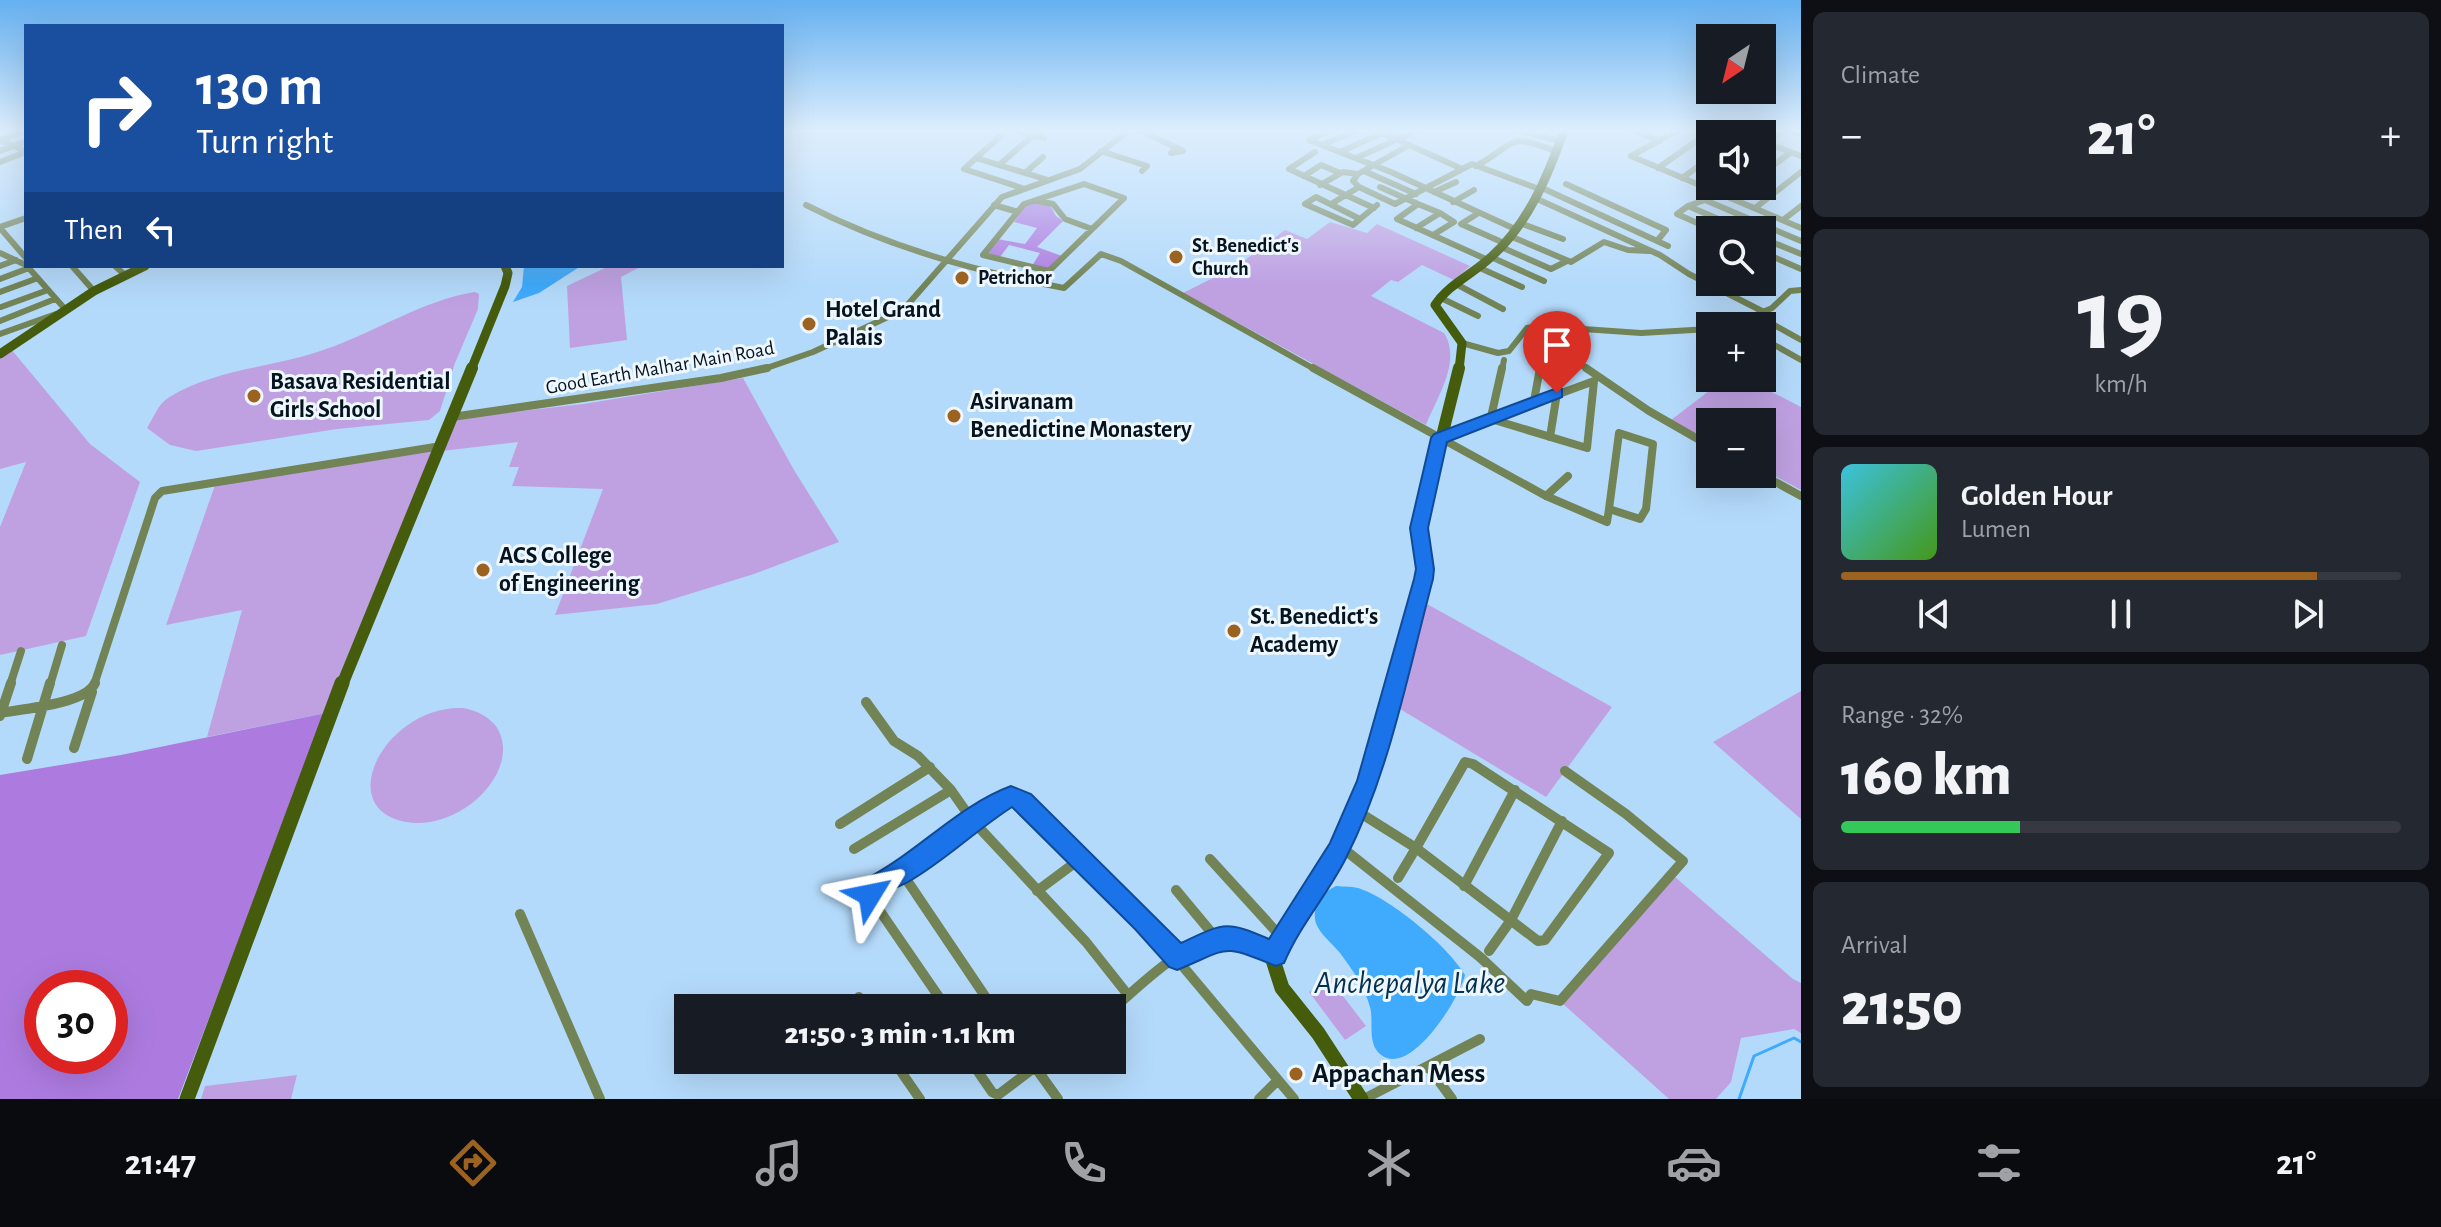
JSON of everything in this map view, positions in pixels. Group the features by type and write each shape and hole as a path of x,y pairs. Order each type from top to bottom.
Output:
{"street":[{"path":"1001,181 1023,188"},
{"name":"Good Earth Malhar Main Road","path":"452,417 721,378 781,364 852,336 903,310 994,205 1008,193 1044,181"},
{"path":"1313,181 1374,208"},
{"path":"1320,185 1326,181"},
{"path":"1353,181 1395,204 1437,181"},
{"path":"1384,181 1416,194"},
{"path":"1410,181 1477,214 1551,269 1567,261"},
{"path":"1512,181 1668,246"},
{"path":"1527,328 1509,351 1498,353 1462,343 1435,305 1439,297 1480,268 1510,236 1542,181"},
{"path":"1755,208 1789,181"},
{"path":"1434,192 1456,182"},
{"path":"1084,184 1124,198 1049,271 983,255 1018,212 1024,204 1084,184"},
{"path":"1566,184 1665,229 1666,232 1657,241"},
{"path":"1331,204 1359,187"},
{"path":"1380,187 1454,222 1433,235"},
{"path":"1416,228 1474,190"},
{"path":"1538,192 1654,252 1757,312"},
{"path":"1360,219 1316,197 1305,204 1353,225 1384,200"},
{"path":"1444,197 1397,219 1544,281"},
{"path":"1696,222 1677,214 1705,200 1801,241"},
{"path":"1735,200 1801,228"},
{"path":"1033,201 1053,204 1062,218 1092,229"},
{"path":"806,205 852,231 1009,278 1064,288 1101,254 1110,257 1546,496 1607,522 1608,509 1619,433 1653,444 1646,509 1640,519 1608,509"},
{"path":"994,205 1018,212"},
{"path":"1688,206 1711,216"},
{"path":"1783,220 1801,206"},
{"path":"1477,214 1461,224 1510,236 1567,261 1575,262 1604,242 1628,250 1654,252"},
{"path":"24,219 0,227 24,262"},
{"path":"1510,236 1563,239"},
{"path":"1776,244 1801,254"},
{"path":"0,253 24,263"},
{"path":"1776,258 1801,269"},
{"path":"0,266 24,263"},
{"path":"0,279 24,264"},
{"path":"29,268 63,311"},
{"path":"74,268 94,291"},
{"path":"117,268 125,275"},
{"path":"0,354 94,291 141,268"},
{"path":"187,1099 355,649 395,560 505,286 506,268"},
{"path":"1480,268 1522,287"},
{"path":"0,292 38,278"},
{"path":"1456,284 1503,309"},
{"path":"1,307 48,290"},
{"path":"1764,312 1790,291 1801,290"},
{"path":"1439,297 1478,316"},
{"path":"0,321 55,299"},
{"path":"0,334 63,311"},
{"path":"1776,324 1801,340"},
{"path":"1527,328 1641,333 1696,330"},
{"path":"1527,328 1649,411 1696,438"},
{"path":"1462,343 1460,364 1439,438 1419,528 1425,569 1423,579 1357,811 1340,846 1282,938 1273,960 1282,988 1318,1033 1362,1099 1480,1039"},
{"path":"1776,346 1801,360"},
{"path":"1534,401 1543,351"},
{"path":"1489,418 1504,360"},
{"path":"1439,438 1489,418 1534,401 1594,381 1587,448 1489,418"},
{"path":"1550,437 1557,393"},
{"path":"74,748 159,493 441,446"},
{"path":"1546,496 1568,476"},
{"path":"1776,482 1801,496"},
{"path":"27,759 62,645"},
{"path":"0,714 21,651"},
{"path":"0,714 81,697 93,688"},
{"path":"866,702 894,741 930,767 972,820 1086,942 1128,995 1177,958 1216,938 1231,936 1276,954"},
{"path":"1357,811 1416,848 1531,938 1545,940 1609,854 1607,849 1515,790 1465,762 1416,848 1398,878"},
{"path":"840,824 930,767"},
{"path":"1340,846 1480,957 1527,1001 1531,994 1560,1001 1683,861 1626,814 1565,771"},
{"path":"854,849 951,790"},
{"path":"1464,886 1515,790"},
{"path":"937,994 870,895 873,888 902,873 1007,796 1015,797 1144,920 1294,1099"},
{"path":"1489,951 1511,920 1562,821"},
{"path":"1037,891 1080,859"},
{"path":"1210,859 1282,938"},
{"path":"902,873 984,994"},
{"path":"1176,890 1216,938"},
{"path":"520,914 600,1099"},
{"path":"1428,1066 1452,1099"},
{"path":"903,1074 920,1099"},
{"path":"980,1074 992,1092 998,1095 1026,1074"},
{"path":"1040,1074 1058,1099"},
{"path":"1259,1099 1278,1080"}],"shaded area":[{"path":"1035,202 1050,205 1063,221 1037,247 1062,256 1049,269 1032,266 1040,253 1009,245 1000,257 986,254 997,239 1025,244 1037,228 1014,222 1026,205"},
{"path":"1330,222 1367,233 1377,224 1470,266 1454,280 1422,265 1398,282 1391,280 1371,296 1444,333 1449,344 1446,379 1426,425 1183,293 1219,275 1210,270 1227,262 1236,267 1285,230 1307,239"},
{"path":"605,268 638,268 621,277 627,340 570,348 567,286"},
{"path":"475,292 479,294 478,309 455,363 440,411 429,420 337,429 196,451 170,445 147,428 164,401 205,380 326,349 418,309"},
{"path":"11,349 90,444 140,482 86,636 0,655 0,527 26,462 0,469 0,357"},
{"path":"743,378 794,470 839,542 754,574 657,604 555,615 603,489 512,486 519,467 509,467 518,442 442,451 458,418 583,404"},
{"path":"1708,392 1772,392 1801,407 1801,490 1776,477 1776,408 1696,408 1696,433 1671,420"},
{"path":"435,450 326,713 207,737 242,610 166,625 215,485"},
{"path":"1427,604 1612,707 1546,797 1395,706"},
{"path":"1801,691 1801,819 1713,742"},
{"path":"463,708 490,720 502,739 501,764 489,786 465,808 437,821 414,823 388,816 374,802 371,783 376,762 390,741 410,724 434,712"},
{"path":"326,713 178,1099 0,1099 0,775 121,755"},
{"path":"1668,871 1801,983 1801,1033 1794,1029 1741,1038 1731,1082 1716,1099 1669,1099 1562,1003"},
{"path":"1330,979 1366,1026 1345,1040 1309,992"},
{"path":"297,1075 291,1099 201,1099 205,1086"}],"water":[{"path":"524,268 578,268 539,293 513,302 522,287"},
{"name":"Anchepalya Lake","path":"1336,886 1358,888 1388,903 1433,938 1465,975 1444,1017 1432,1033 1405,1056 1392,1059 1376,1049 1365,993 1340,953 1316,924 1317,903"}],"waterway":[{"path":"1739,1099 1754,1056 1794,1038 1801,1042"}],"place":[{"name":"St. Benedict's Church","path":"1176,257"},
{"name":"Petrichor","path":"962,278"},
{"name":"Hotel Grand Palais","path":"809,324"},
{"name":"Basava Residential Girls School","path":"254,396"},
{"name":"Asirvanam Benedictine Monastery","path":"954,416"},
{"name":"ACS College of Engineering","path":"483,570"},
{"name":"St. Benedict's Academy","path":"1234,631"},
{"name":"Appachan Mess","path":"1296,1074"}],"route":[{"path":"870,895 873,888 902,873 972,820 1011,796 1023,802 1144,920 1177,958 1223,936 1241,939 1276,954 1283,935 1338,851 1368,781 1423,579 1425,569 1419,528 1439,438 1557,393"}]}
